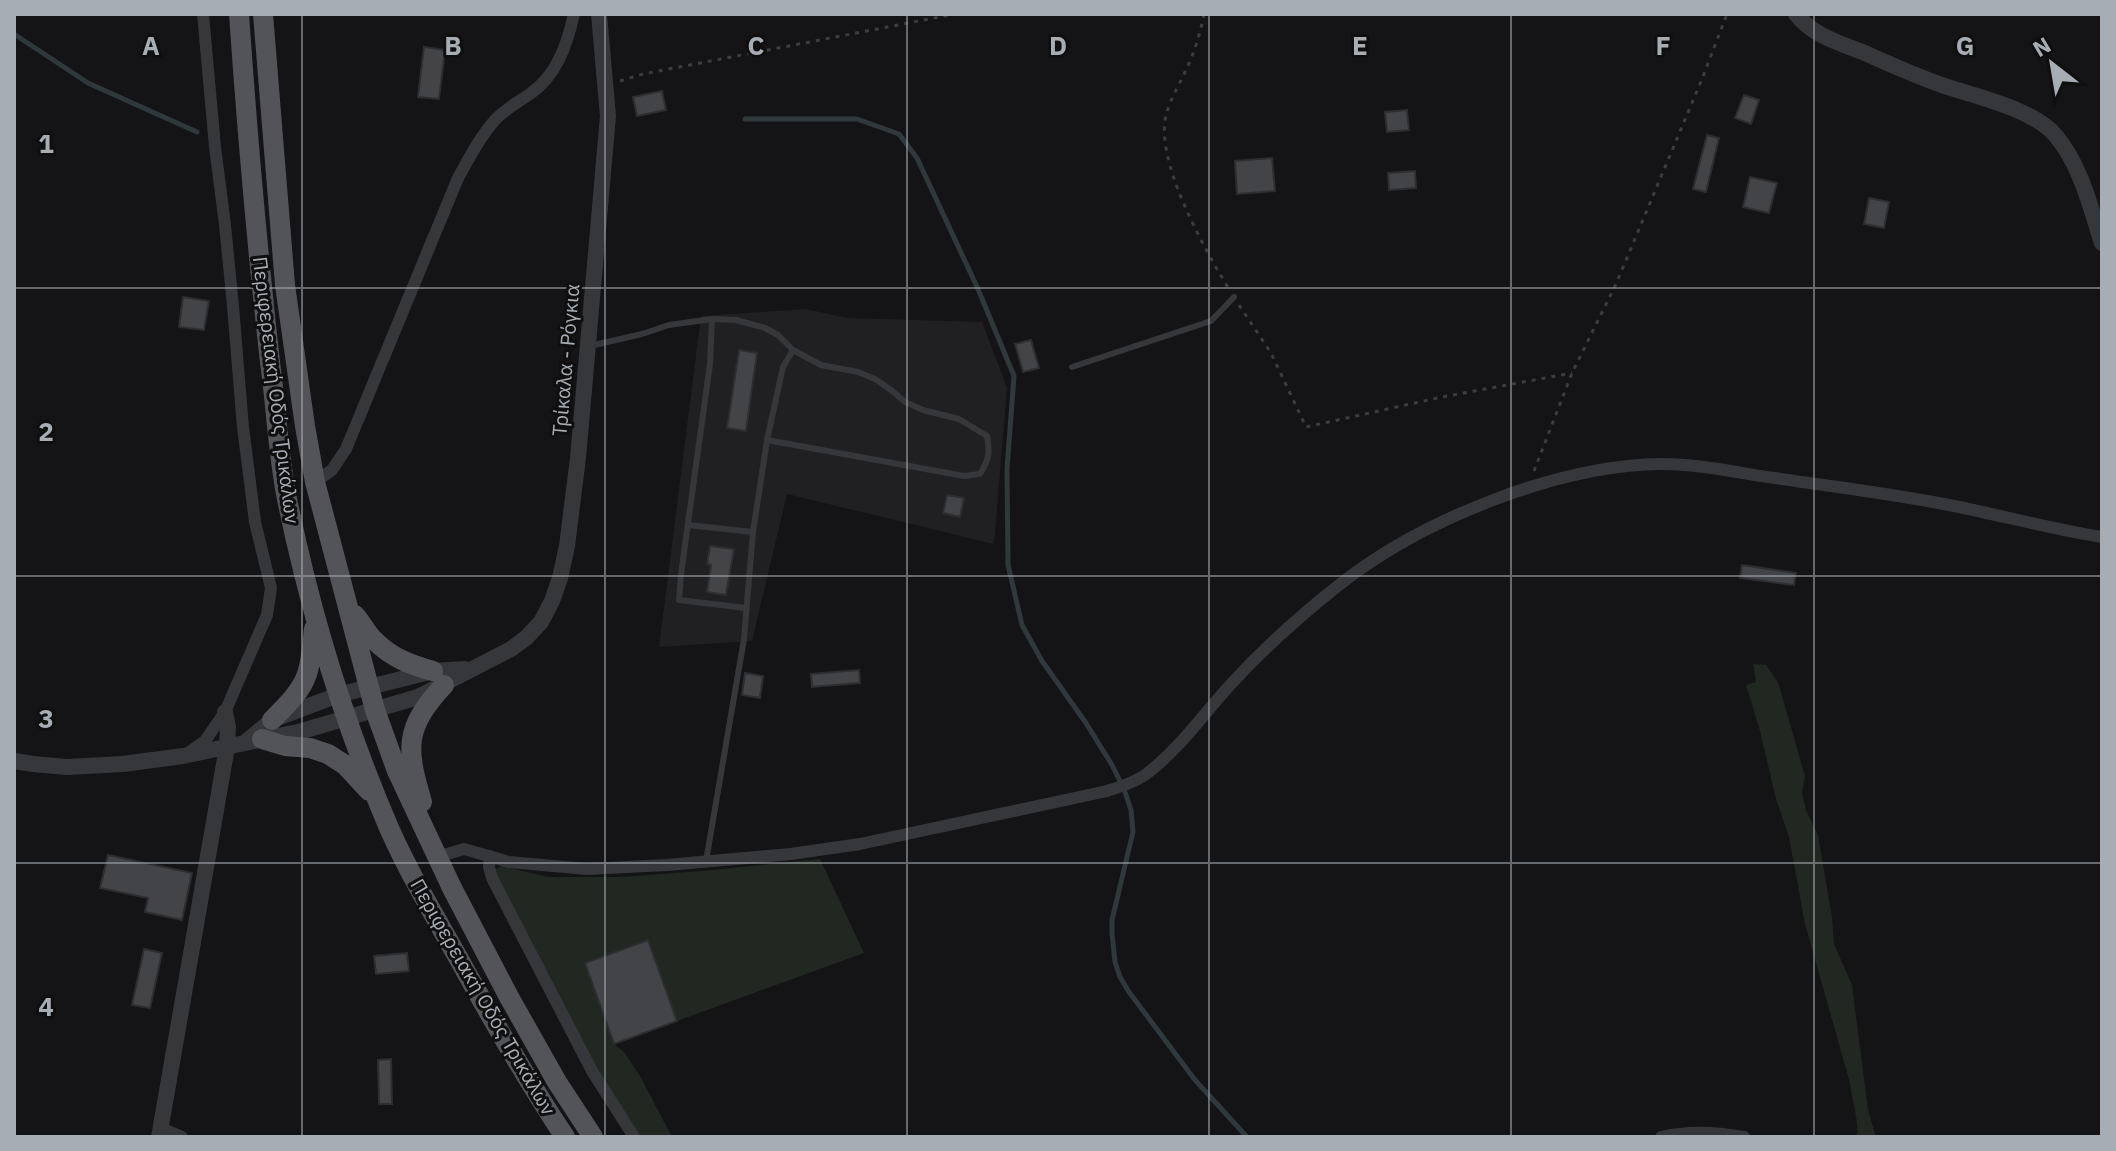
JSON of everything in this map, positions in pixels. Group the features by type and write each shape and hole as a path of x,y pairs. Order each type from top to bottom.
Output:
{"main road":[{"name":"Περιφερειακή Οδός Τρικάλων","path":"239,14 253,207 281,457 295,537 315,617 338,695 390,830 515,1059 565,1137"},
{"name":"Περιφερειακή Οδός Τρικάλων","path":"263,14 285,285 315,482 375,710 397,771 434,851 509,997 557,1082 593,1137"},
{"path":"349,609 373,640 396,658 439,678 417,720 411,739 413,769 434,851"},
{"path":"272,720 306,677 311,661 315,617"},
{"path":"254,740 310,748 328,754 345,765 378,801"}],"street":[{"path":"183,756 205,741 225,712 267,615 271,588 255,522 243,427 203,14"},
{"path":"315,482 332,470 346,449 458,178 473,150 496,118 533,92 551,73 560,58 574,14"},
{"name":"Τρίκαλα - Ρόγκια","path":"254,740 272,720 338,695 368,686 439,678 473,668 501,655 526,638 541,622 552,601 569,531 578,458 608,116 599,14"},
{"path":"1796,14 1809,27 1837,43 1938,84 2016,110 2049,128 2076,166 2102,243"},
{"path":"434,851 464,849 529,864 587,869 791,854 848,846 1107,791 1144,776 1278,637 1355,572 1449,520 1527,489 1578,474 1613,468 1683,465 1905,497 2102,537"},
{"name":"Τρίκαλα - Ρόγκια","path":"14,761 67,767 183,756 347,719 418,697 439,678"},
{"path":"182,1137 160,1133 227,747 225,712"},
{"path":"490,856 492,878 561,1013 592,1071 634,1137"},
{"path":"1661,1137 1718,1132 1744,1137"}],"lane":[{"path":"1072,367 1211,321 1234,297"},
{"path":"586,347 669,325 712,319 736,320 765,328 778,335 793,350 821,365 858,372 875,379 905,402 959,419 987,436 990,451 987,464 980,474 964,476 767,440"},
{"path":"712,319 710,364 679,600 746,608"},
{"path":"706,861 742,654 753,532 767,440 777,387 783,367 793,350"},
{"path":"688,525 753,532"}],"path":[{"path":"605,85 643,74 955,14"},
{"path":"1204,14 1197,43 1166,114 1166,143 1174,176 1189,215 1216,268 1271,353 1306,427 1572,373"},
{"path":"1527,489 1572,373 1616,284 1727,14"}],"shaded area":[{"path":"806,309 847,318 982,322 1007,388 994,544 787,494 752,641 659,647 701,316"},
{"path":"1753,664 1766,665 1778,682 1805,776 1802,793 1818,835 1834,944 1852,985 1868,1110 1876,1137 1857,1137 1850,1083 1805,924 1789,837 1746,685 1756,682"},
{"path":"820,859 864,953 677,1021 648,941 585,963 614,1044 624,1052 639,1074 672,1137 641,1137 606,1087 498,889 496,869 502,866 548,877 620,877"}],"building":[{"path":"424,47 445,50 439,99 418,97"},
{"path":"662,91 666,110 637,116 633,97"},
{"path":"1744,95 1759,100 1751,124 1735,118"},
{"path":"1407,110 1409,130 1387,132 1385,112"},
{"path":"1707,135 1719,138 1706,192 1693,189"},
{"path":"1272,158 1275,191 1237,194 1235,161"},
{"path":"1415,171 1416,188 1389,190 1388,173"},
{"path":"1750,177 1777,183 1769,213 1743,207"},
{"path":"1869,198 1889,202 1884,228 1864,224"},
{"path":"183,297 209,301 204,330 179,327"},
{"path":"1031,340 1039,368 1023,372 1015,344"},
{"path":"739,350 757,353 746,431 727,428"},
{"path":"947,495 964,498 960,517 943,513"},
{"path":"710,546 734,549 726,595 707,592"},
{"path":"1742,565 1796,573 1794,585 1740,578"},
{"path":"859,670 860,683 812,687 811,674"},
{"path":"745,673 763,676 760,698 742,695"},
{"path":"108,855 192,873 182,920 145,912 148,898 100,888"},
{"path":"648,940 677,1021 614,1044 585,963"},
{"path":"144,949 162,953 150,1008 132,1005"},
{"path":"407,953 409,971 376,974 374,956"},
{"path":"391,1059 392,1104 379,1104 378,1060"}],"waterway":[{"path":"14,34 88,83 197,132"},
{"path":"745,119 857,119 899,134 917,158 978,289 1014,376 1007,469 1008,565 1022,625 1042,661 1112,765 1131,810 1133,832 1112,920 1115,962 1120,977 1195,1080 1247,1137"}]}
